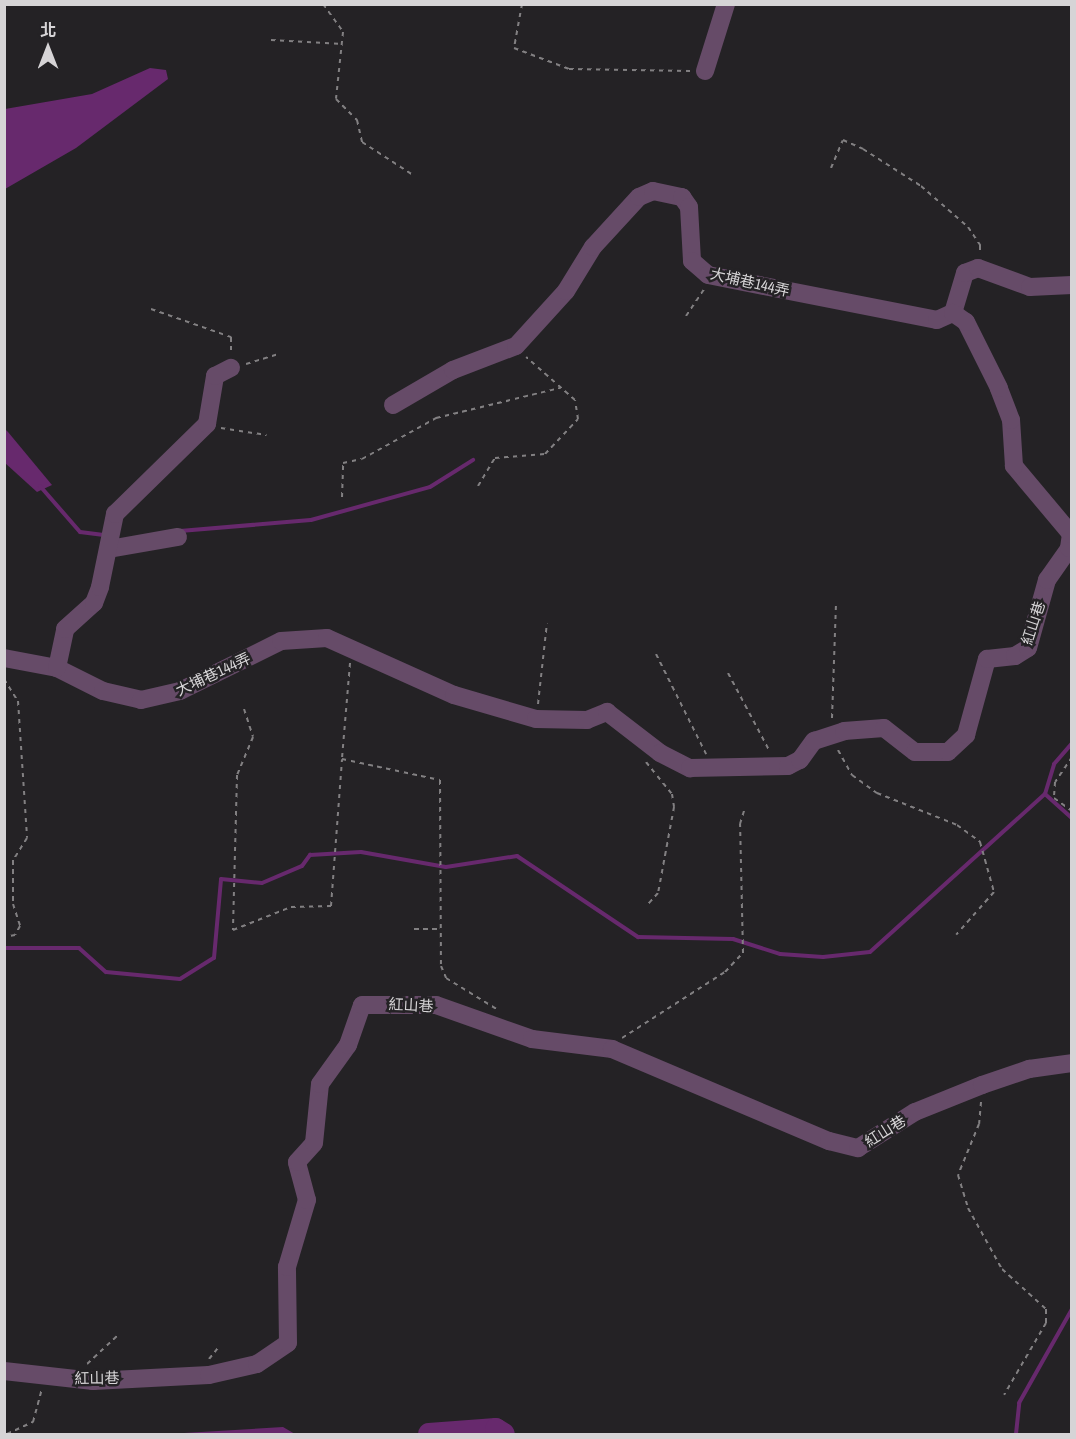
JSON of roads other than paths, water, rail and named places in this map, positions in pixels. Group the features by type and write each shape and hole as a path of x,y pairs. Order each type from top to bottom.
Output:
{"street":[{"path":"705,71 726,4"},
{"name":"大埔巷144弄","path":"393,405 453,370 516,346 566,291 593,247 645,193 682,197 689,207 692,261 708,275 937,320 953,313"},
{"path":"953,313 965,273 978,268 1030,287 1071,285"},
{"name":"紅山巷","path":"352,646 454,695 536,719 587,720 607,712 676,763 709,769 773,768 800,760 813,741 831,734 884,728 915,752 931,754 959,744 987,659 1015,656 1028,648 1047,580 1069,548 1068,527 1014,466 1011,420 999,388 966,322 953,313"},
{"path":"57,668 65,629 94,603 120,508 207,424 215,376 231,369"},
{"path":"109,549 178,537"},
{"name":"大埔巷144弄","path":"4,658 57,668 104,691 141,700 180,691 281,641 327,638 352,646"},
{"name":"紅山巷","path":"4,1371 45,1378 69,1379 231,1371 257,1364 288,1343 287,1267 307,1200 297,1162 314,1143 320,1084 348,1045 362,1005 436,1005 532,1039 612,1050 829,1141 858,1148 915,1112 982,1085 1029,1069 1071,1063"}],"waterway":[{"path":"180,531 311,520 430,487 473,460"},
{"path":"40,486 80,532 104,535"},
{"path":"4,948 79,948 106,972 180,979 214,958 221,879 262,883 302,866 310,855 361,852 446,867 517,856 638,937 733,939 780,954 823,957 870,952 1045,794 1054,764 1072,743"},
{"path":"1045,794 1072,818"},
{"path":"1016,1434 1019,1403 1072,1309"},
{"path":"429,1434 496,1429 504,1434"}]}
